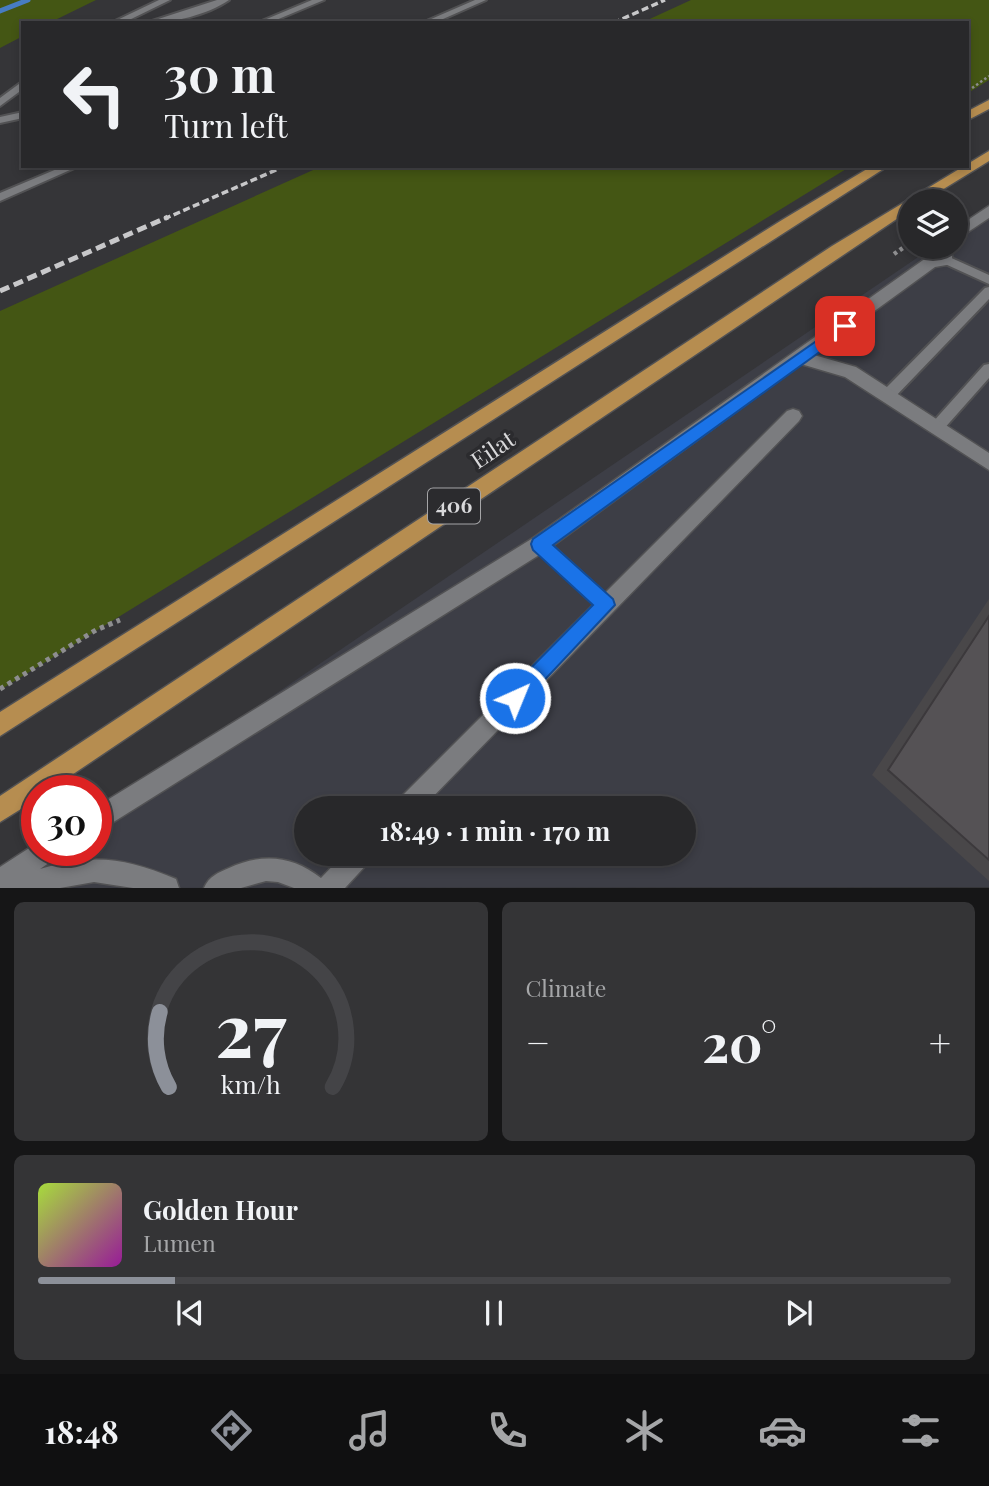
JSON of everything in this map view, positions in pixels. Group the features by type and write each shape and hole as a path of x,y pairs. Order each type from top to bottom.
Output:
{"main road":[{"path":"969,115 989,104"},
{"name":"Eilat","path":"969,167 989,155"},
{"name":"Eilat","path":"0,726 775,230 880,168"},
{"name":"Eilat","path":"934,189 968,168"},
{"name":"Eilat","path":"0,810 836,250 898,212"}],"street":[{"path":"968,226 989,211"},
{"path":"112,811 540,544 936,259"},
{"path":"801,358 850,372 989,462"},
{"path":"418,796 793,416"},
{"path":"0,881 23,866"},
{"path":"328,887 349,866"},
{"path":"20,887 98,867 136,873 167,887"},
{"path":"216,887 233,876 257,869 282,869 303,878 314,887"}],"lane":[{"path":"119,21 166,0"},
{"path":"159,21 225,0"},
{"path":"266,21 320,0"},
{"path":"431,21 482,0"},
{"path":"0,103 21,86"},
{"path":"0,120 21,115"},
{"path":"0,197 69,168"},
{"path":"956,259 989,280"},
{"path":"888,395 989,291"},
{"path":"937,427 989,369"},
{"path":"540,544 606,605"}],"path":[{"path":"969,90 989,76"},
{"path":"894,254 898,251"}],"shaded area":[{"path":"989,208 989,887 0,888 27,866 112,866 112,805 915,259 968,259 968,223"}],"green space":[{"path":"0,0 96,0 53,21 21,21 21,37 0,48"},
{"path":"691,0 989,0 989,80 969,92 969,21 645,21"},
{"path":"318,168 848,168 0,690 0,311"}],"building":[{"path":"989,616 989,860 888,770"}],"waterway":[{"path":"0,11 28,0"}],"railway":[{"path":"618,21 665,0"},
{"path":"164,219 280,168"},
{"path":"0,291 168,217"}],"route":[{"path":"515,698 606,605 540,544 845,326"}]}
